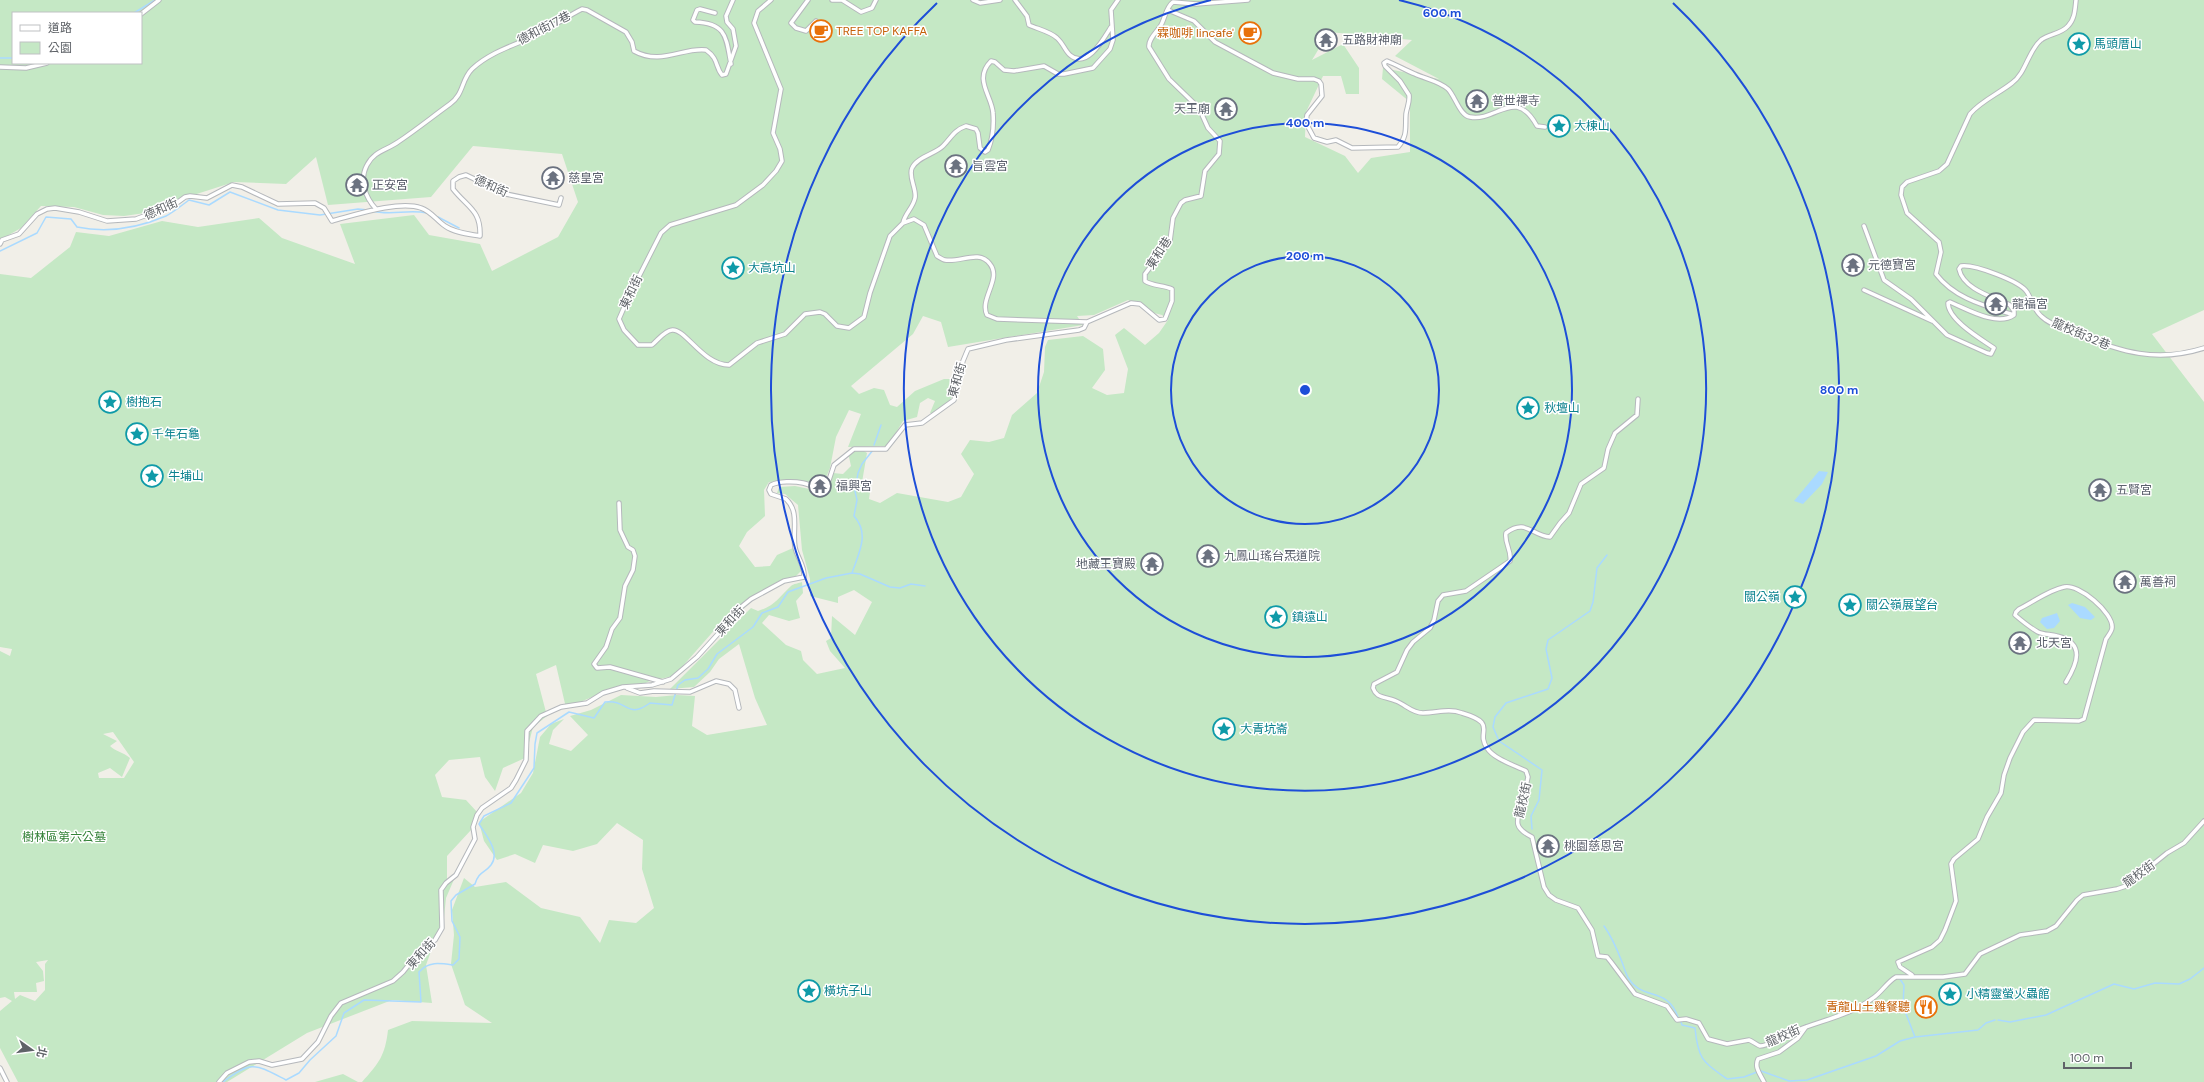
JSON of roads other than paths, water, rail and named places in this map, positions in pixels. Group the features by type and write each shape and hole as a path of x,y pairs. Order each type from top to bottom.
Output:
{"street":[{"path":"142,13 159,0"},
{"path":"731,65 736,46 736,37 734,29 727,22 726,16 733,0"},
{"name":"東和街","path":"771,0 758,11 754,23 781,89 773,132 780,149 782,161 776,171 763,185 736,205 676,222 660,233 628,296 621,313 620,323 638,345 652,346 665,333 673,330 680,331 701,353 724,365 729,365 757,343 785,334 805,314 813,312 825,314 837,326 849,328 864,317 870,292 890,236 903,223"},
{"path":"808,0 791,23 796,28 806,31 816,22"},
{"path":"832,0 842,0 861,12 872,8 876,0"},
{"path":"973,0 980,3 1000,0"},
{"path":"1015,0 1027,16 1029,25 1056,37 1071,56 1077,58 1086,58 1094,51 1112,27"},
{"path":"903,223 905,215 914,203 916,197 911,173 912,167 917,162 943,146 952,135 966,126 976,129 980,148 985,152 988,150 991,144 993,112 984,87 984,74 987,65 991,61 995,62 1004,70 1014,71 1044,66 1058,74 1092,68 1110,49 1113,40 1111,10 1118,0"},
{"path":"1248,0 1196,4 1172,1 1168,10 1194,22 1215,42 1273,73 1298,79 1314,79 1321,84 1322,96 1308,115 1306,123 1314,138 1321,141 1336,140 1352,148 1372,148 1398,147 1404,140 1406,133 1406,112 1409,95 1400,81 1385,66 1384,63 1387,62 1441,84 1451,93 1469,118 1479,117 1506,108 1518,108 1527,110 1536,126 1545,127"},
{"path":"2014,315 1967,300 1941,280 1936,274 1941,252 1939,242 1907,213 1901,195 1902,187 1907,182 1938,171 1947,164 1970,114 1975,108 2013,82 2035,46 2042,39 2058,34 2068,27 2074,15 2076,0"},
{"name":"德和街17巷","path":"374,209 367,199 364,187 364,174 370,158 377,152 398,143 458,97 473,68 508,46 536,35 582,9 587,10 626,32 630,37 634,51 639,54 659,57 701,50 711,54 717,61 719,71 722,74 726,74 731,65"},
{"path":"715,13 700,9 693,16 693,20 695,22 707,23 721,30 728,41 731,65"},
{"name":"東和巷","path":"1087,322 1131,303 1140,304 1158,320 1165,319 1172,300 1172,289 1164,285 1148,284 1145,281 1145,274 1170,241 1173,218 1181,203 1185,200 1202,196 1205,171 1220,149 1220,141 1208,128 1199,108 1170,79 1151,52 1149,43 1162,24 1168,10"},
{"path":"0,67 26,68 43,64"},
{"name":"德和街","path":"0,244 2,240 19,234 37,214 47,209 55,208 79,212 107,221 136,219 174,205 185,197 190,196 207,198 232,185 242,187 278,204 315,203 326,211 332,221 366,213 374,209 405,205 422,208 452,230 480,236 480,224 477,215 453,189 453,182 459,176 466,175 489,188 524,199 543,201 556,206 559,205 560,198"},
{"path":"903,223 914,219 924,225 933,250 937,256 946,260 979,257 986,259 991,265 993,280 985,312 993,318 1087,322"},
{"path":"1864,226 1884,280 1912,299 1947,335 1991,354 1994,348 1964,326 1951,313 1948,303 1950,302 1995,319 2010,318 2014,315"},
{"name":"龍校街32巷","path":"2014,315 2014,311 2010,305 1974,288 1960,276 1959,269 1961,266 1967,265 1978,268 2017,284 2027,291 2041,316 2056,325 2106,346 2131,353 2175,355 2204,348"},
{"path":"1864,290 1933,322"},
{"name":"東和街","path":"219,1082 227,1073 249,1062 259,1062 272,1065 302,1059 318,1042 331,1016 342,1003 356,995 383,986 403,972 415,957 434,940 442,928 441,890 446,883 456,875 475,839 473,827 477,815 482,808 511,788 526,760 527,731 548,711 587,703 603,693 625,687 664,682 671,679 697,657 727,624 735,612 752,599 784,580 804,577 805,569 795,546 796,523 793,511 786,499 771,494 769,490 771,485 802,483 817,489 822,488 827,486 834,465 854,449 886,449 905,425 922,423 954,400 963,361 968,349 1006,340 1079,330 1084,328 1087,322"},
{"name":"龍校街","path":"1638,399 1637,415 1615,433 1608,449 1608,459 1604,468 1581,484 1569,513 1550,537 1545,537 1528,527 1512,528 1506,533 1506,542 1511,555 1510,561 1466,591 1443,594 1438,601 1434,620 1430,628 1413,642 1407,650 1397,672 1374,684 1373,688 1379,696 1397,701 1413,712 1423,713 1451,710 1475,718 1482,722 1485,729 1484,741 1487,749 1496,756 1526,771 1528,777 1516,820 1521,830 1532,837 1544,887 1549,895 1556,900 1578,908 1592,930 1596,953 1598,956 1607,957 1635,994 1667,1006 1674,1018 1677,1020 1686,1019 1699,1023 1708,1039 1726,1044 1749,1040 1760,1046 1781,1037 1792,1035 1806,1026 1855,1009 1874,998 1891,979 1896,977 1964,974 1980,954 2020,935 2047,931 2056,926 2077,900 2083,895 2126,886 2167,853 2184,843 2204,822"},
{"path":"619,504 620,530 628,547 633,550 636,556 633,570 625,586 620,618 612,629 606,647 594,664 597,668 610,667 664,682"},
{"path":"1913,976 1900,967 1898,962 1932,947 1940,940 1956,901 1951,864 1954,859 1978,839 1987,817 2001,793 2004,775 2023,732 2034,720 2079,721 2084,719 2106,639 2112,628 2110,619 2102,608 2073,586 2064,586 2050,592 2019,609 2015,615 2039,633 2058,636 2068,640 2074,646 2078,655 2076,663 2066,682"},
{"path":"625,687 640,692 690,692 707,684 722,682 735,690 739,708"},
{"path":"1764,1082 1757,1069 1756,1063 1758,1059 1779,1052 1798,1038 1806,1026"},
{"path":"0,1068 7,1082"}],"water":[{"path":"1819,471 1828,472 1822,484 1803,504 1794,501"},
{"path":"2072,603 2085,607 2095,617 2091,620 2080,618 2068,605"},
{"path":"2057,613 2060,621 2054,628 2047,629 2040,622 2042,618"}],"waterway":[{"path":"136,12 155,0"},
{"path":"0,58 12,58"},
{"path":"0,251 37,233 46,217 71,219 77,227 88,229 100,230 122,228 144,224 166,216 189,200 209,205 230,192 278,210 320,215 358,209 368,210"},
{"path":"372,211 386,213 427,213"},
{"path":"438,217 459,228"},
{"path":"874,445 881,425"},
{"path":"852,573 862,543 859,523 854,516 857,500 855,491 858,473 862,464 873,450"},
{"path":"1532,829 1531,816 1539,800 1542,770 1499,741 1493,727 1495,717 1506,703 1548,689 1552,678 1546,649 1548,640 1590,611 1593,602 1597,568 1607,555"},
{"path":"223,1082 248,1067 267,1070 286,1080 299,1073 310,1060 336,1036 344,1013 364,1000 421,1002 419,972 430,964 439,963 453,965 459,959 460,937 452,921 451,901 456,895 475,884 480,875 491,865 494,860 491,843 479,824 484,816 511,803 534,768 537,733 569,712 594,718 605,702 618,703 636,710 650,703 672,705 678,685 685,680 698,678 708,669 717,654 753,627 762,613 778,607 788,592 826,578 852,573 860,574 890,587 900,588 911,584 925,586"},
{"path":"1604,926 1614,943 1629,979 1641,990 1668,1001 1678,1017"},
{"path":"1998,1020 2010,1022 2046,1015 2114,984 2134,989 2155,983 2179,984 2190,979 2204,968"},
{"path":"1900,979 1904,985 1903,1006 1915,1037"},
{"path":"1761,1071 1789,1081 1807,1080 1876,1056 1900,1041 1915,1037 1978,1030 1986,1023 1995,1020"},
{"path":"1681,1022 1682,1025 1695,1028 1698,1047 1703,1058 1712,1068 1727,1079 1744,1077 1757,1072"}],"place":[{"name":"TREE TOP KAFFA","path":"821,31"},
{"name":"霖咖啡 lincafe'","path":"1250,33"},
{"name":"五路財神廟","path":"1326,40"},
{"name":"馬頭厝山","path":"2079,44"},
{"name":"普世禪寺","path":"1477,101"},
{"name":"天王廟","path":"1226,109"},
{"name":"大棟山","path":"1559,126"},
{"name":"旨雲宮","path":"956,166"},
{"name":"慈皇宮","path":"553,178"},
{"name":"正安宮","path":"357,185"},
{"name":"元德寶宮","path":"1853,265"},
{"name":"大高坑山","path":"733,268"},
{"name":"龍福宮","path":"1996,304"},
{"name":"樹抱石","path":"110,402"},
{"name":"秋壇山","path":"1528,408"},
{"name":"千年石龜","path":"137,434"},
{"name":"牛埔山","path":"152,476"},
{"name":"福興宮","path":"820,486"},
{"name":"五賢宮","path":"2100,490"},
{"name":"九鳳山瑤台炁道院","path":"1208,556"},
{"name":"地藏王寶殿","path":"1152,564"},
{"name":"萬善祠","path":"2125,582"},
{"name":"關公嶺","path":"1795,597"},
{"name":"關公嶺展望台","path":"1850,605"},
{"name":"鎮遠山","path":"1276,617"},
{"name":"北天宮","path":"2020,643"},
{"name":"大青坑崙","path":"1224,729"},
{"name":"桃園慈恩宮","path":"1548,846"},
{"name":"橫坑子山","path":"809,991"},
{"name":"小精靈螢火蟲館","path":"1950,994"},
{"name":"青龍山土雞餐聽","path":"1926,1007"}],"park label":[{"name":"樹林區第六公墓","path":"64,837"}]}
